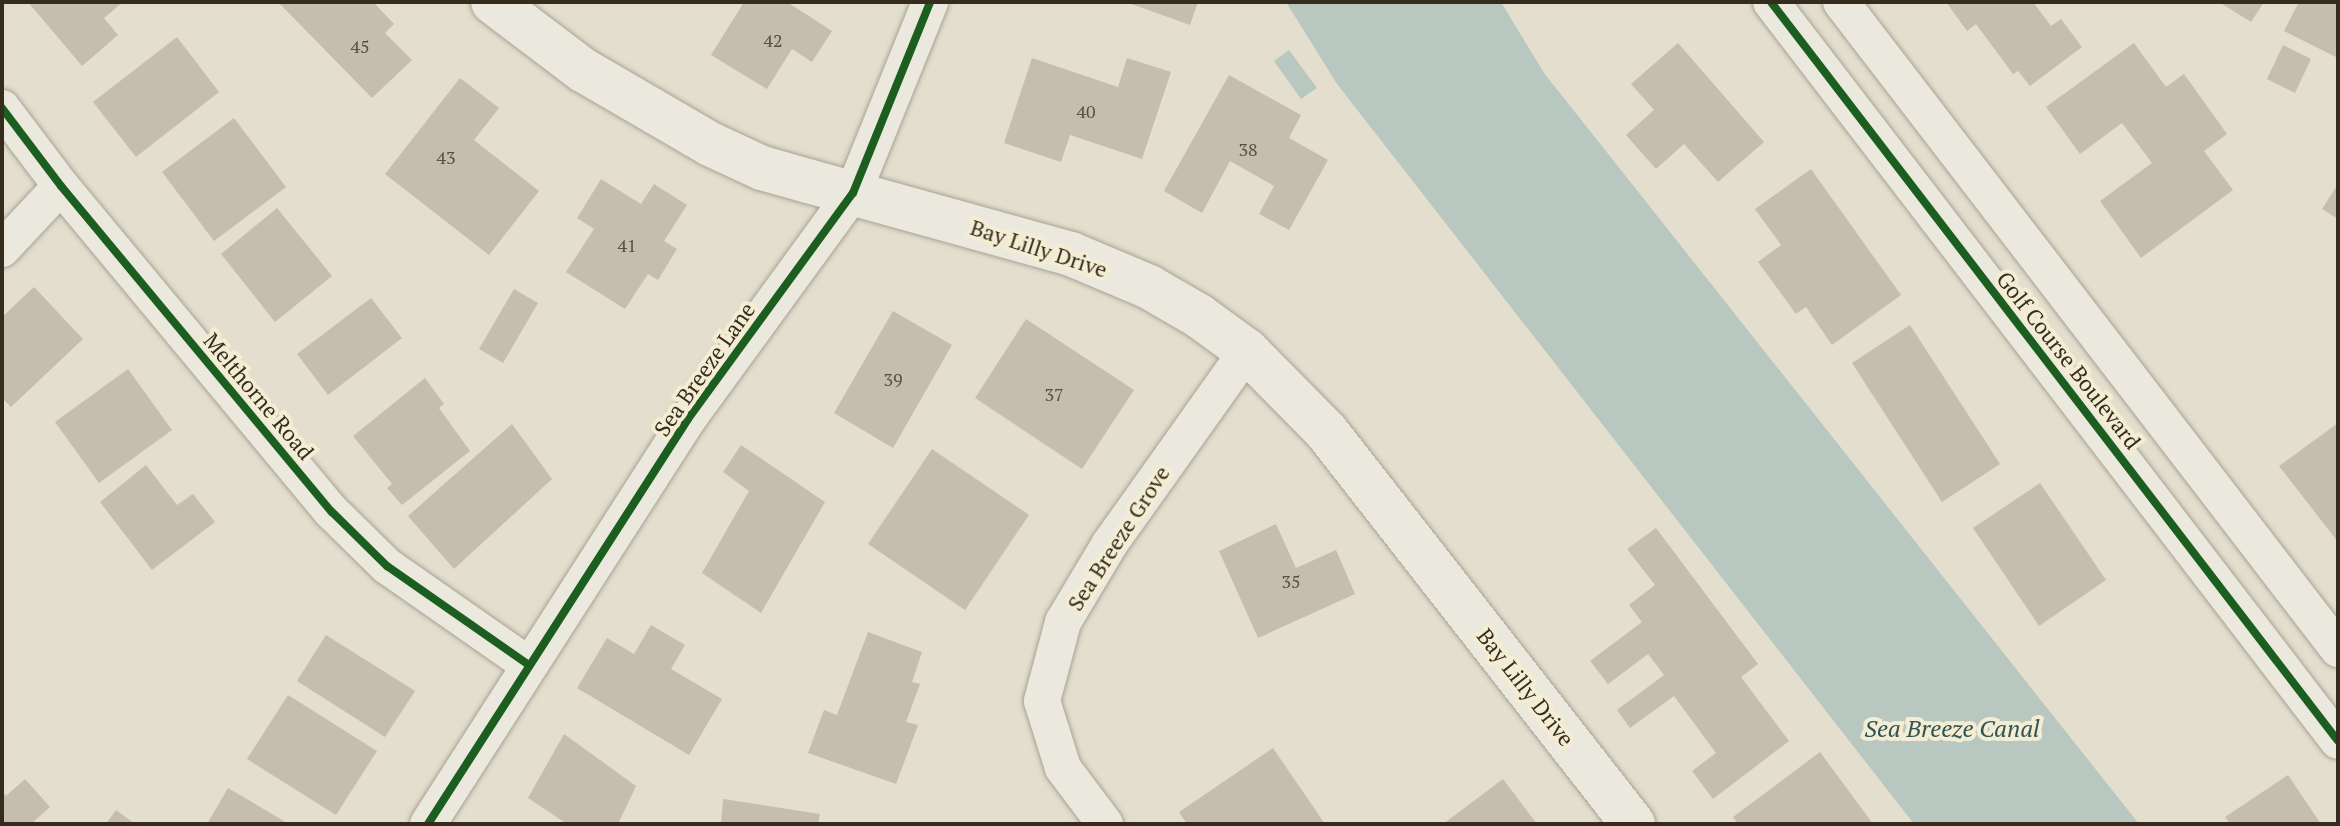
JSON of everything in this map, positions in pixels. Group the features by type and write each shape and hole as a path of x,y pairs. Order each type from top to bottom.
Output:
{"main road":[{"name":"Bay Lilly Drive","path":"493,2 583,70 661,119 762,168 1071,254 1149,287 1199,316 1247,351 1326,431 1633,824"}],"street":[{"name":"Sea Breeze Lane","path":"428,824 688,419 853,193 930,2"},
{"name":"Golf Course Boulevard","path":"1771,2 2338,741"},
{"name":"Golf Course Boulevard","path":"1841,2 2338,649"},
{"name":"Melthorne Road","path":"2,108 61,186 332,512 387,566 529,665"},
{"path":"2,249 61,186"},
{"name":"Sea Breeze Grove","path":"1105,824 1063,768 1042,701 1063,622 1109,545 1247,351"}],"water":[{"name":"Sea Breeze Canal","path":"1286,2 1501,2 1544,73 2139,824 1914,824 1337,84"},
{"path":"1289,50 1317,88 1301,99 1274,61"}],"building":[{"path":"28,2 123,2 104,18 118,35 82,66"},
{"path":"373,2 394,24 385,33 412,60 372,98 280,4"},
{"path":"744,2 787,2 832,31 812,62 792,49 767,89 711,55"},
{"path":"1126,2 1198,2 1190,25"},
{"path":"1946,2 2033,2 2051,26 2061,19 2082,47 2030,86 2018,71 2013,74 1976,24 1967,31"},
{"path":"2219,2 2264,2 2251,22"},
{"path":"2299,2 2338,2 2338,58 2284,31"},
{"path":"177,37 219,92 136,157 93,102"},
{"path":"1678,43 1764,142 1718,182 1684,144 1656,169 1626,135 1654,110 1631,84"},
{"path":"2134,43 2166,87 2184,74 2227,134 2204,151 2233,190 2141,258 2100,201 2152,163 2122,123 2080,154 2046,107"},
{"path":"2283,45 2311,59 2295,93 2267,79"},
{"path":"1032,58 1118,87 1127,58 1171,72 1142,159 1070,135 1061,162 1004,143"},
{"path":"1229,75 1301,115 1289,138 1328,160 1289,230 1259,214 1274,186 1230,161 1202,213 1164,191"},
{"path":"460,78 499,108 474,140 539,191 489,255 385,174"},
{"path":"234,118 286,187 214,241 162,172"},
{"path":"1811,169 1901,295 1832,345 1806,307 1796,314 1758,262 1781,245 1755,209"},
{"path":"601,179 641,204 654,184 687,205 664,241 677,249 658,280 648,274 625,309 566,272 594,229 577,218"},
{"path":"2338,184 2338,219 2322,209"},
{"path":"277,208 332,276 275,322 221,254"},
{"path":"34,287 83,339 11,407 2,398 2,317"},
{"path":"514,289 538,303 503,363 479,349"},
{"path":"371,298 402,338 328,395 297,354"},
{"path":"893,311 952,345 893,448 834,413"},
{"path":"1026,319 1134,390 1082,469 975,398"},
{"path":"1910,325 2000,464 1942,502 1852,363"},
{"path":"128,369 172,430 99,483 55,422"},
{"path":"425,378 444,404 439,408 470,451 402,505 387,488 392,484 353,436"},
{"path":"2338,423 2338,542 2279,466"},
{"path":"512,424 552,479 454,569 408,516"},
{"path":"741,445 825,502 761,613 702,573 749,491 723,472"},
{"path":"932,449 1029,515 965,610 868,544"},
{"path":"146,465 177,505 193,494 215,522 152,570 100,502"},
{"path":"2040,483 2106,580 2039,626 1973,528"},
{"path":"1276,524 1296,568 1336,550 1355,594 1258,638 1219,551"},
{"path":"1656,528 1758,664 1741,677 1789,741 1713,799 1692,771 1716,753 1674,696 1630,728 1617,710 1664,675 1648,654 1608,684 1590,661 1642,622 1629,605 1655,585 1627,549"},
{"path":"651,625 685,645 671,669 722,699 689,755 577,688 607,638 634,654"},
{"path":"868,632 922,652 912,682 920,684 906,722 918,725 896,784 808,753 824,710 837,715"},
{"path":"326,635 415,691 385,737 297,681"},
{"path":"288,695 377,751 336,815 247,759"},
{"path":"564,734 636,786 618,824 567,824 528,798"},
{"path":"1273,748 1325,824 1187,824 1179,812"},
{"path":"1820,752 1873,824 1738,824 1733,817"},
{"path":"2288,775 2321,824 2230,824 2225,817"},
{"path":"25,779 50,807 31,824 2,824 2,791 6,796"},
{"path":"1503,779 1537,824 1443,824"},
{"path":"228,788 289,824 207,824"},
{"path":"723,799 820,814 818,824 721,824"},
{"path":"116,810 135,824 106,824"}],"cycle path":[{"path":"428,824 688,419 853,193 930,2"},
{"path":"1771,2 2338,741"},
{"path":"2,108 61,186 332,512 387,566 529,665"}]}
